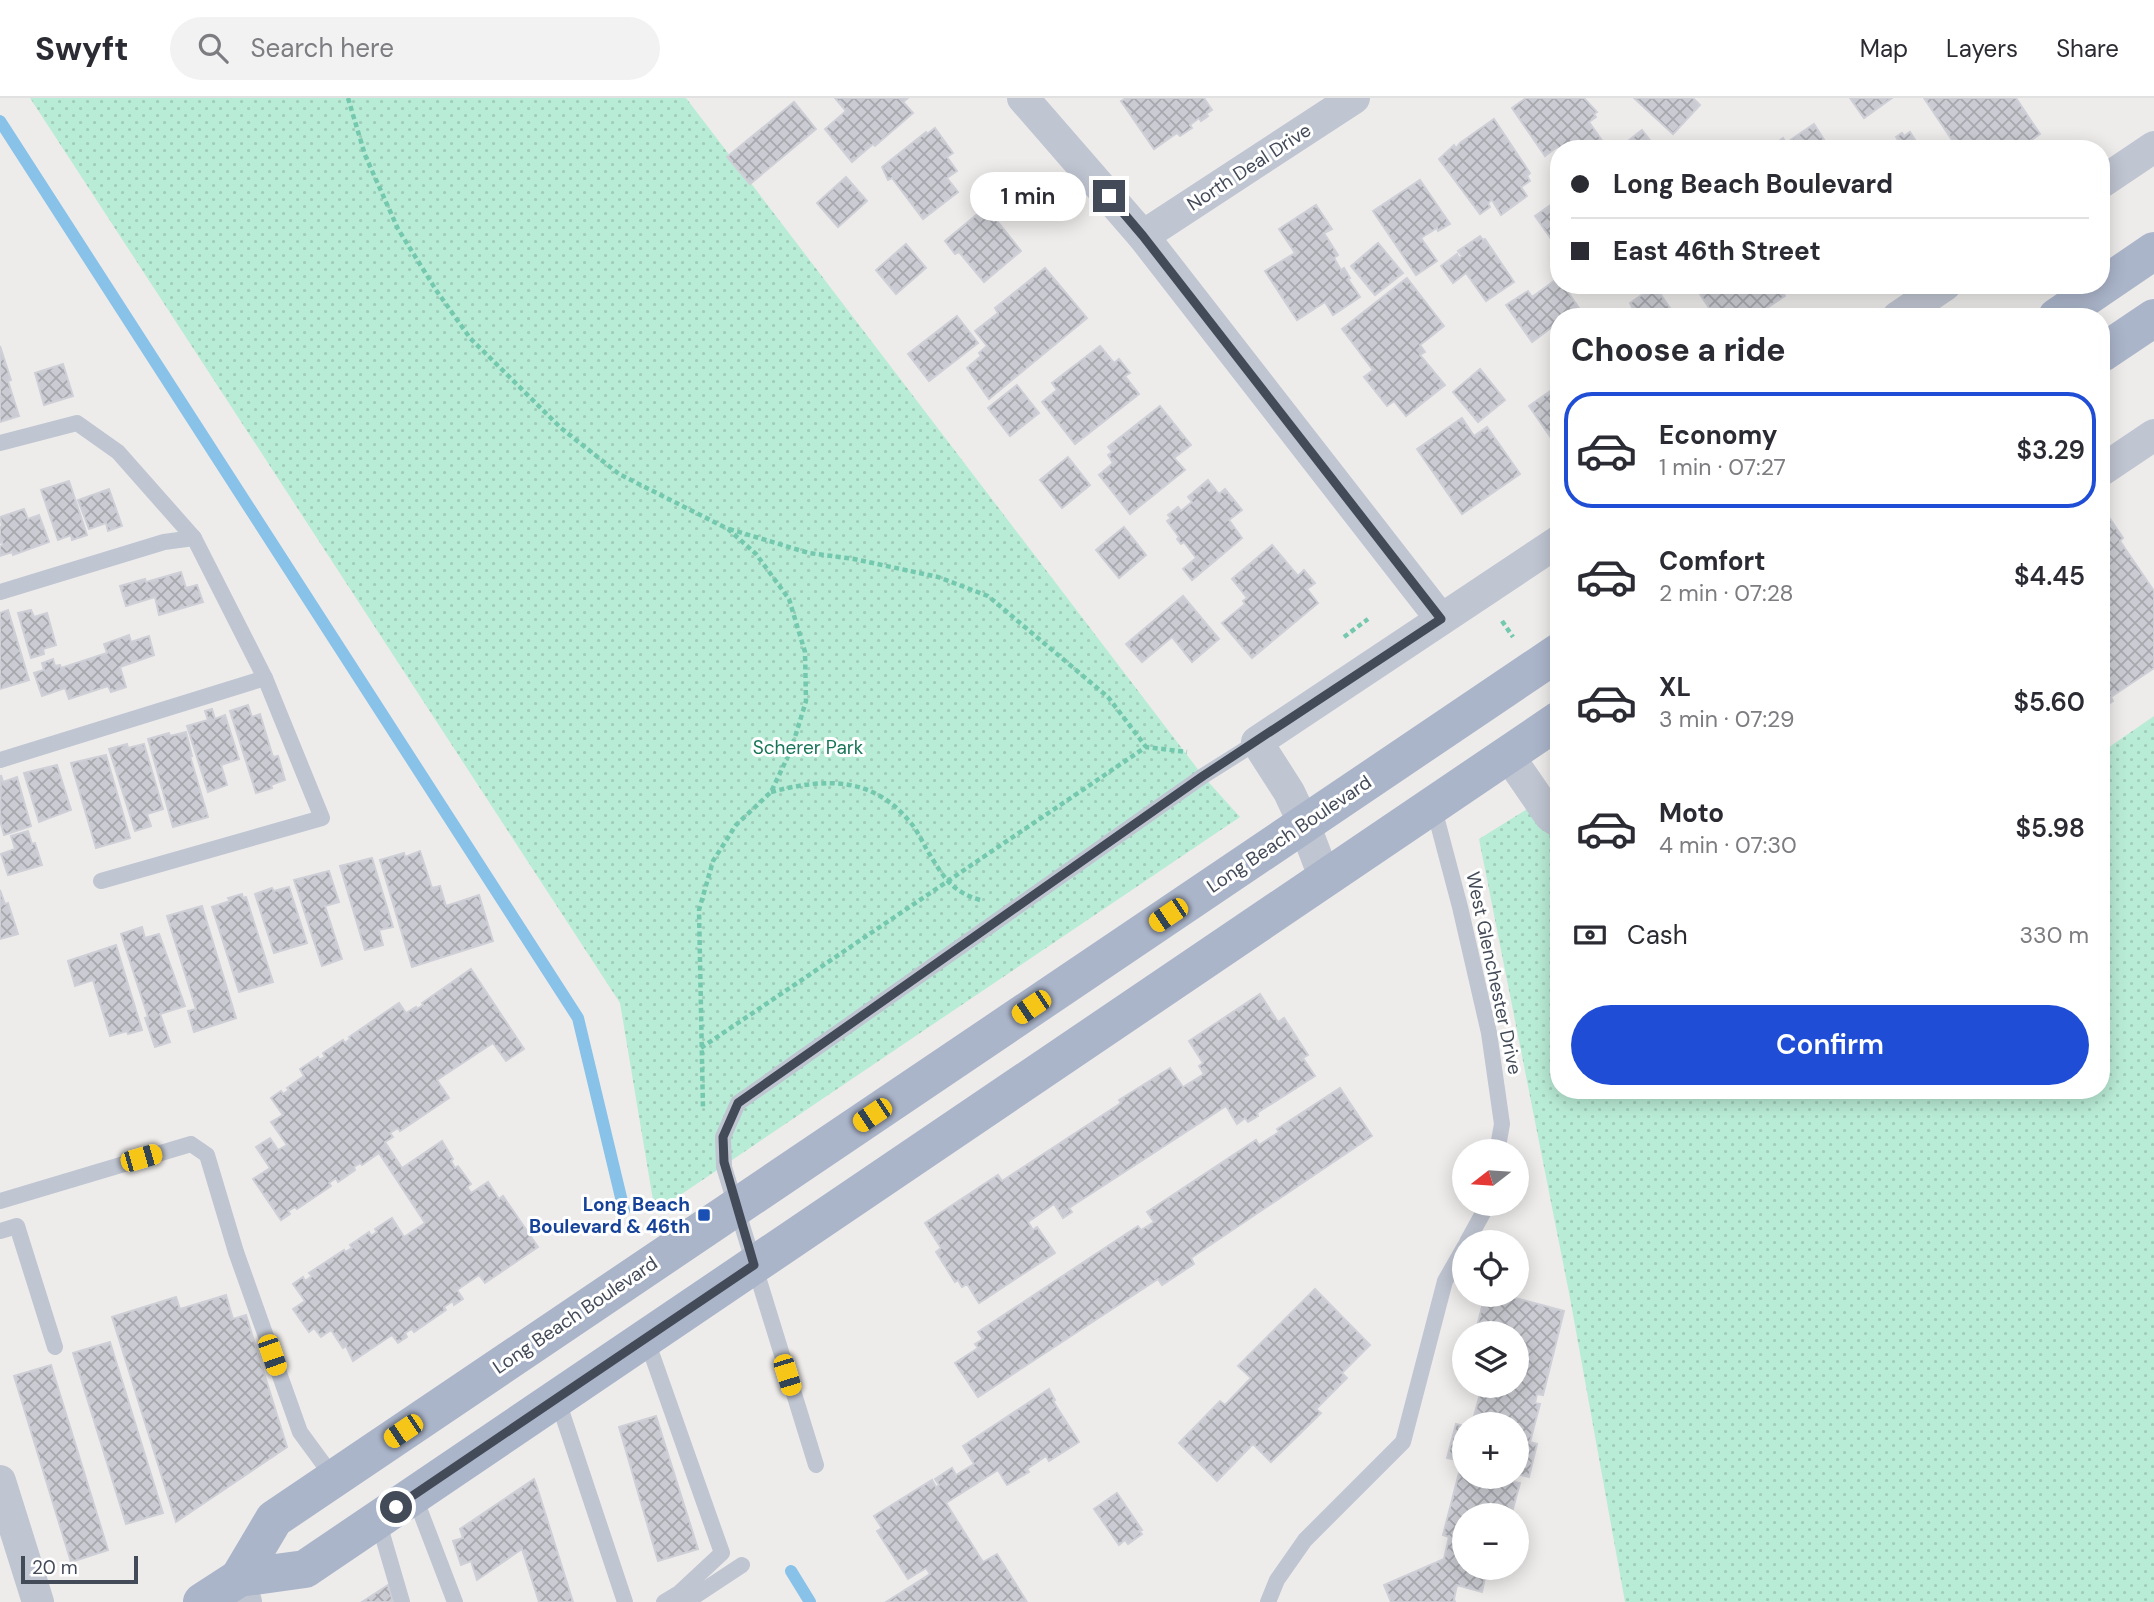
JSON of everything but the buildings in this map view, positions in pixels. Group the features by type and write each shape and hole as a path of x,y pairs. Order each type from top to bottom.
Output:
{"main road":[{"path":"2110,281 2154,251"},
{"path":"2070,308 2091,294"},
{"path":"2110,348 2154,318"},
{"name":"Long Beach Boulevard","path":"242,1590 274,1519 1550,658"},
{"name":"Long Beach Boulevard","path":"202,1602 305,1569 1550,726"}],"street":[{"path":"1023,98 1143,236 1441,619"},
{"name":"North Deal Drive","path":"1143,236 1354,98"},
{"path":"2110,177 2154,147"},
{"path":"1911,308 1932,294"},
{"path":"2110,465 2154,435"},
{"path":"1325,879 1289,792 1257,742 1550,547"},
{"path":"1508,755 1550,816"},
{"path":"0,1481 38,1602"}],"lane":[{"path":"0,443 77,422 118,452 194,538 265,678 322,817 100,881"},
{"path":"0,592 164,542 194,538"},
{"path":"0,761 265,678"},
{"path":"816,1465 724,1167 723,1137 738,1103 1203,776 1257,742"},
{"name":"West Glenchester Drive","path":"1433,805 1489,1033 1502,1124 1499,1139"},
{"path":"0,1201 191,1144 207,1155 236,1252 300,1432 334,1477"},
{"path":"0,1231 17,1226 55,1347"},
{"path":"1268,1602 1277,1580 1305,1540 1402,1442 1445,1281 1452,1269"},
{"path":"646,1338 722,1553 679,1593 664,1602"},
{"path":"557,1398 625,1602"},
{"path":"414,1495 455,1602"},
{"path":"378,1520 402,1602"},
{"path":"686,1602 742,1565"}],"path":[{"path":"348,98 365,155 398,229 436,290 470,338 561,428 619,474 728,529 809,553 854,559 938,578 988,596 1108,697 1146,747"},
{"path":"704,1113 699,910 713,861 736,825 771,792 791,750 806,701 805,652 789,598 756,554 728,529"},
{"path":"1339,641 1368,619"},
{"path":"1501,619 1514,637"},
{"path":"701,1048 1146,747 1187,752"},
{"path":"771,792 805,783 832,783 858,786 882,796 910,822 946,881 962,895 991,904"}],"green space":[{"name":"Scherer Park","path":"30,98 686,98 1203,776 1240,817 655,1212 620,1003"},
{"path":"2154,716 2154,1602 1625,1602 1570,1298 1479,839 1550,795 1550,1099 2110,1099 2110,746"}],"waterway":[{"path":"0,121 578,1018 624,1210"},
{"path":"791,1571 810,1602"}],"place":[{"name":"Long Beach Boulevard & 46th","path":"704,1215"}],"route":[{"path":"396,1507 754,1265 724,1162 723,1137 738,1103 1203,776 1441,619 1109,196"}]}
